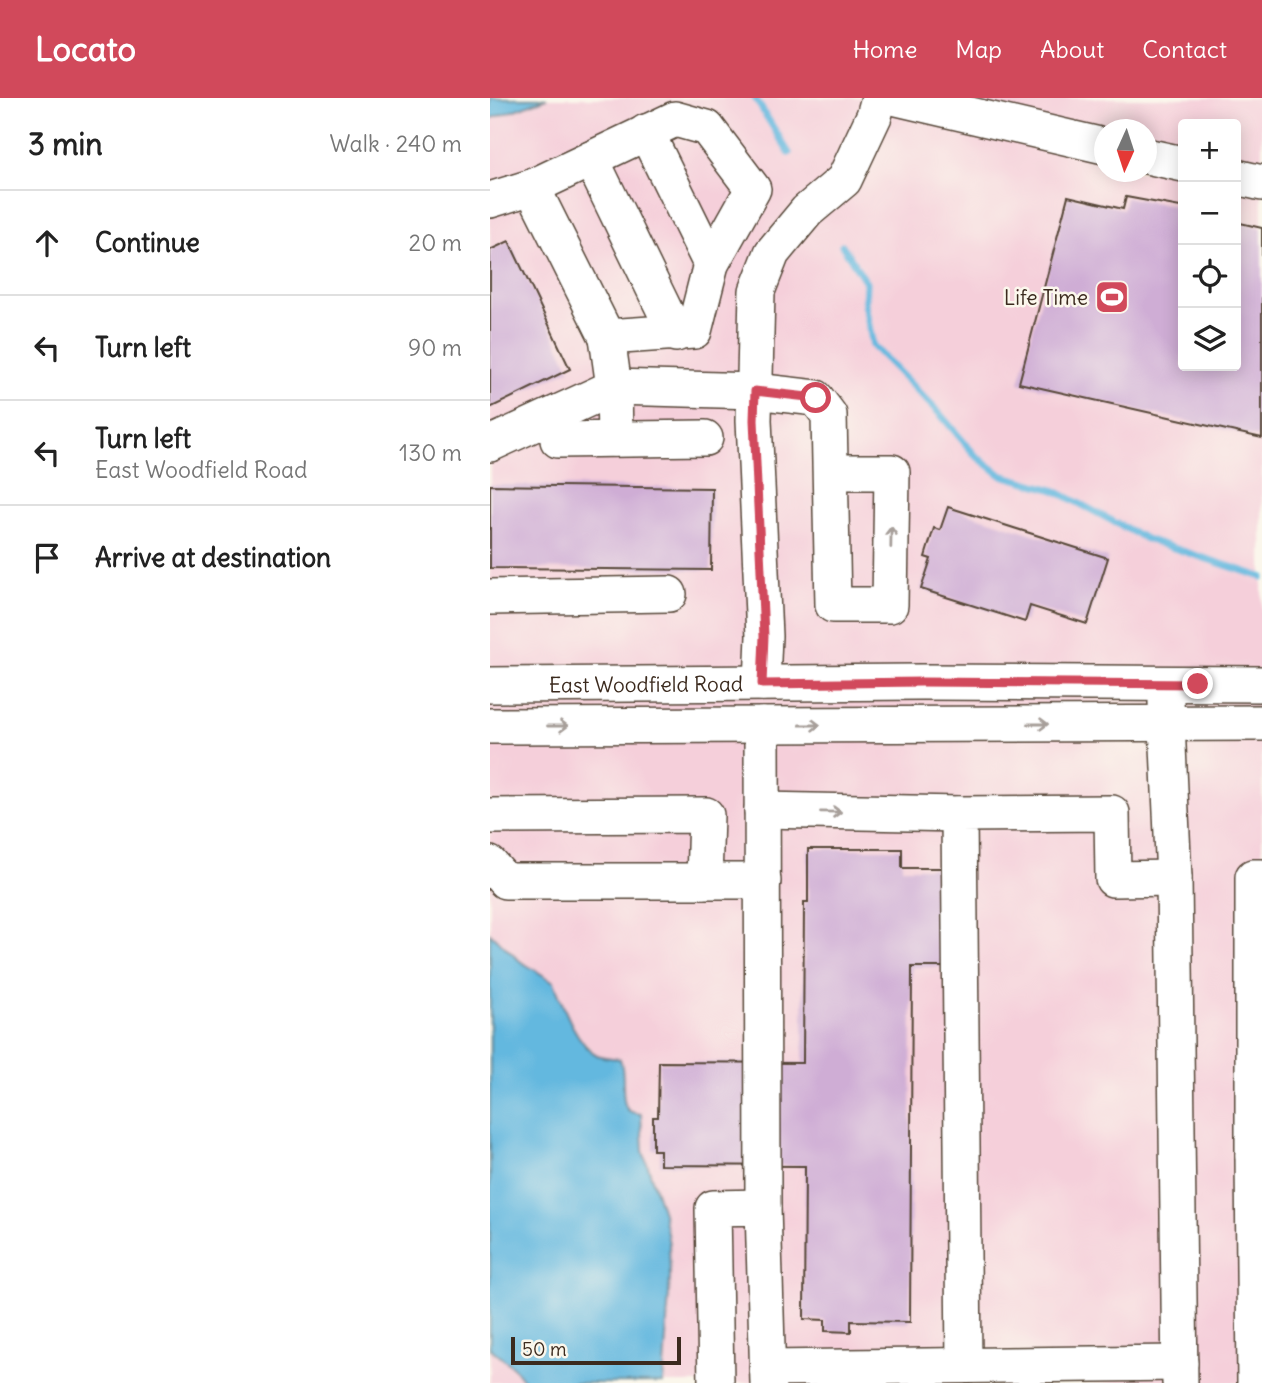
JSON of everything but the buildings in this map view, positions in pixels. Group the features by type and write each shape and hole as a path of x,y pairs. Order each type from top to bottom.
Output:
{"street":[{"path":"762,684 764,636 754,420 758,291 772,253 807,211 845,180 874,116 879,98"},
{"path":"897,98 1094,144"},
{"path":"490,200 532,187 675,119 707,128 753,189 711,264 694,331 607,337"},
{"path":"646,132 711,264"},
{"path":"1157,158 1178,163"},
{"path":"591,159 676,334"},
{"path":"1241,178 1262,183"},
{"path":"532,187 607,337 614,387 615,439"},
{"path":"490,444 614,387 755,391 816,398 829,415 831,472"},
{"path":"558,440 705,438"},
{"path":"490,597 669,594"},
{"name":"East Woodfield Road","path":"490,685 922,682 1262,684"},
{"path":"762,725 763,1207 767,1375 964,1365 1180,1373 1174,878 1165,684"},
{"name":"East Woodfield Road","path":"490,726 1262,723"},
{"path":"762,810 959,814 1112,813 1113,879 1174,878"},
{"path":"959,814 964,1365"},
{"path":"490,816 706,815 704,881"},
{"path":"490,864 505,881 763,881"},
{"path":"1255,1383 1257,1156 1253,877 1262,877"},
{"path":"716,1383 713,1208 763,1207"}],"shaded area":[{"path":"490,98 1262,98 1262,1383 663,1383 670,1278 669,1244 663,1213 643,1151 641,1114 630,1112 625,1107 623,1067 620,1059 597,1055 582,1040 564,1010 554,981 520,961 490,933"},
{"path":"490,1348 514,1367 525,1383 490,1383"}],"water":[{"path":"490,98 547,98 490,119"},
{"path":"490,933 520,961 554,982 570,1022 589,1049 599,1056 620,1059 624,1102 628,1110 641,1114 643,1151 663,1213 669,1244 670,1278 663,1383 525,1383 513,1367 490,1348"}],"waterway":[{"path":"755,98 789,153"},
{"path":"842,245 866,282 865,305 873,346 940,414 975,455 1001,475 1054,490 1146,539 1262,577"}],"place":[{"name":"Life Time","path":"1112,297"}],"route":[{"path":"816,398 755,391 764,636 762,684 1198,684"}]}
